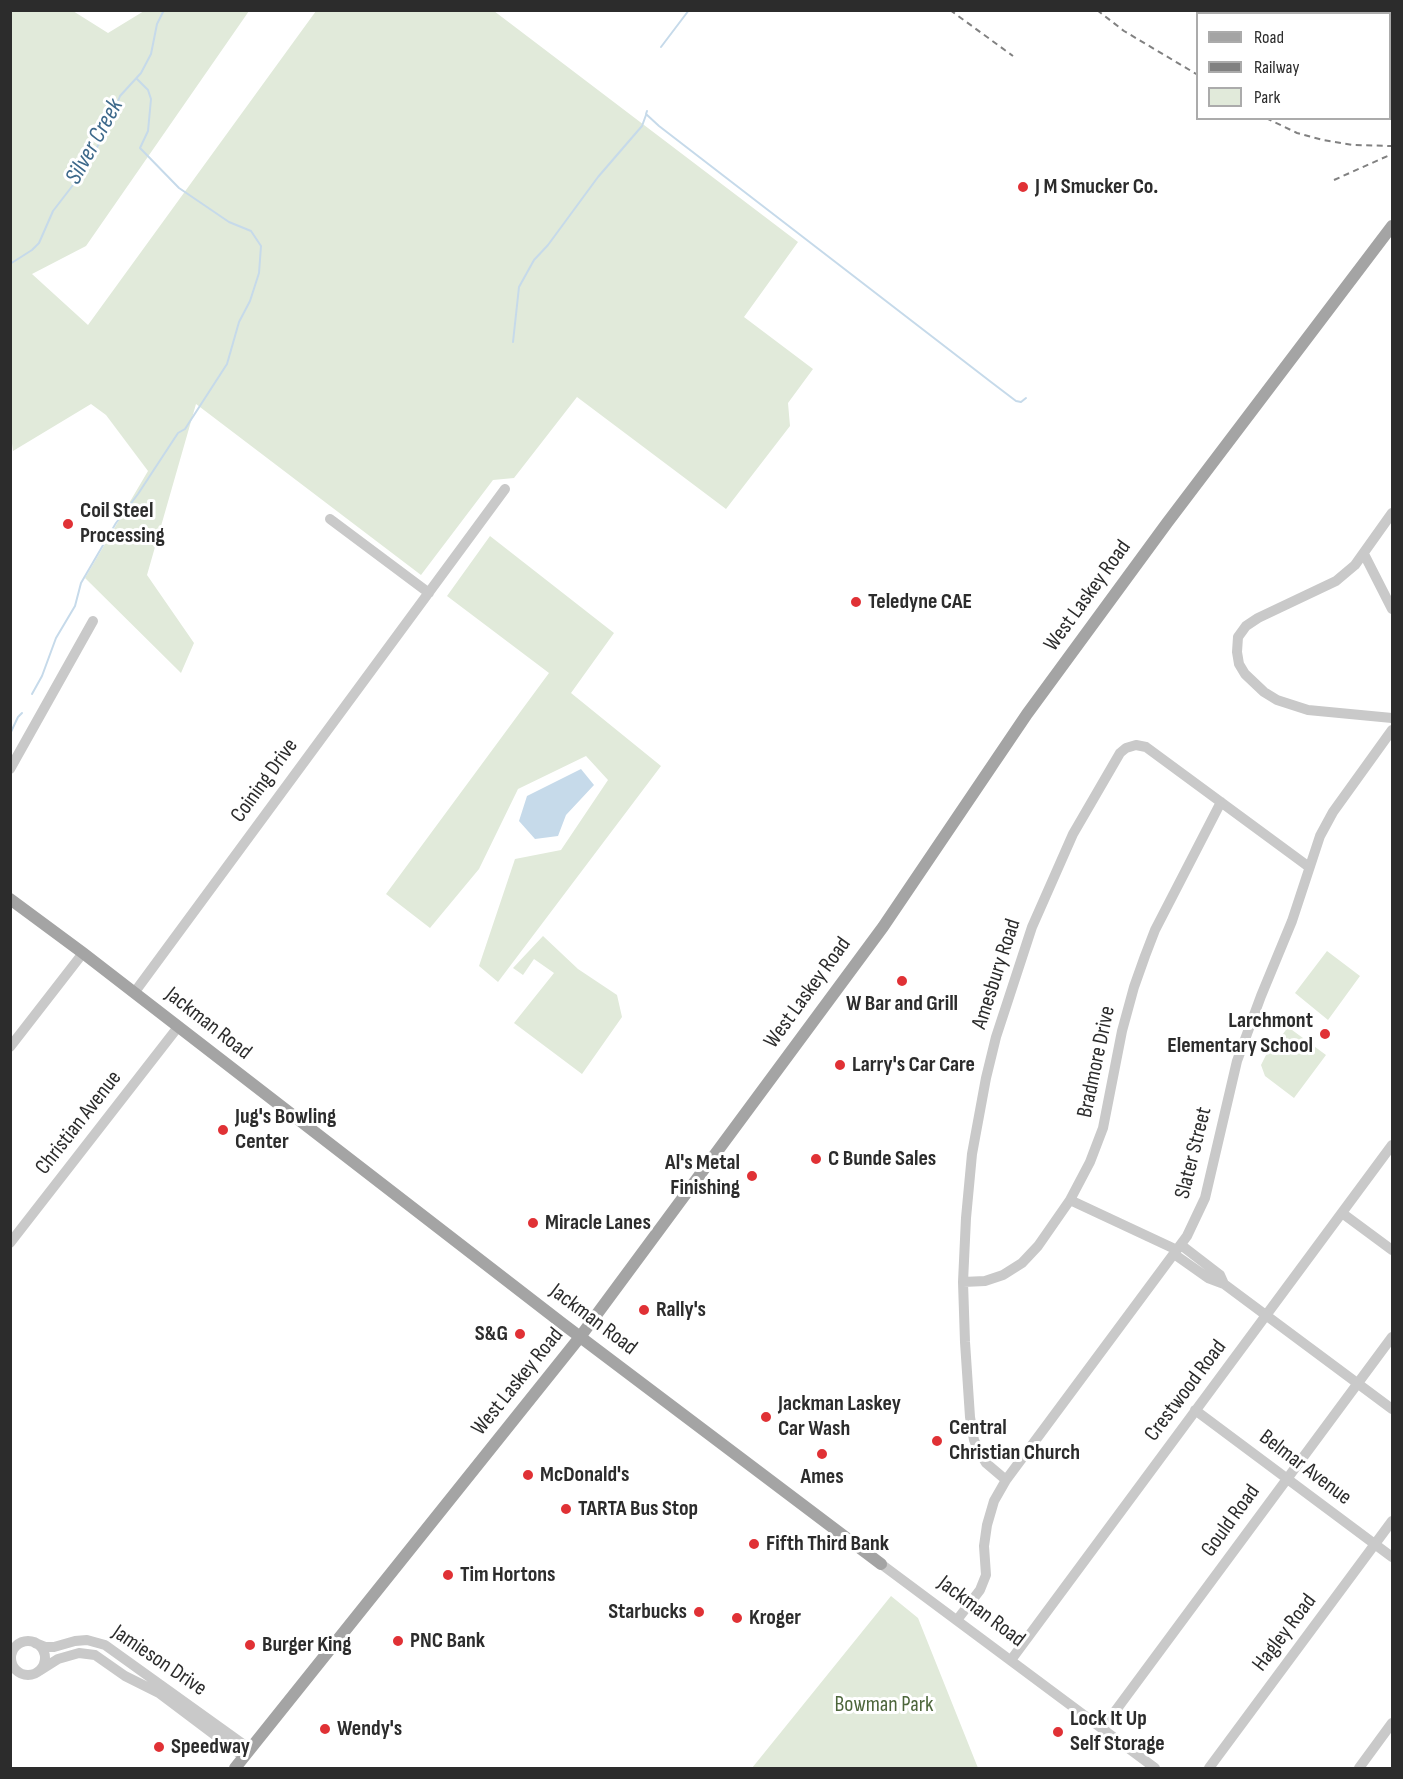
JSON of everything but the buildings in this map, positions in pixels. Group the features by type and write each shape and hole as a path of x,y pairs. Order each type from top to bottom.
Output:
{"main road":[{"name":"West Laskey Road","path":"235,1768 580,1337 883,927 1034,704 1167,523 1392,226"},
{"name":"Jackman Road","path":"10,899 580,1337 880,1564"}],"street":[{"name":"Coining Drive","path":"134,993 505,489"},
{"path":"1392,513 1355,565 1336,581 1246,626 1238,637 1237,658 1241,669 1253,683 1286,704 1308,710 1392,718"},
{"path":"330,519 429,593"},
{"path":"1364,554 1392,609"},
{"path":"10,769 93,621"},
{"name":"Slater Street","path":"957,1620 980,1590 986,1575 984,1546 987,1525 994,1501 1006,1480 1178,1250 1202,1205 1237,1061 1292,921 1325,824 1392,730"},
{"name":"Amesbury Road","path":"1006,1480 986,1462 974,1440 966,1371 963,1282 972,1154 996,1036 1032,927 1073,834 1120,753 1136,745 1146,747 1309,867"},
{"name":"Bradmore Drive","path":"963,1282 986,1281 1003,1275 1022,1263 1038,1246 1071,1200 1090,1162 1103,1128 1122,1031 1145,956 1155,930 1221,802"},
{"path":"10,1047 83,953"},
{"name":"Christian Avenue","path":"10,1243 178,1027"},
{"name":"Crestwood Road","path":"1011,1660 1392,1145"},
{"path":"1071,1200 1178,1250 1214,1270 1220,1275 1224,1284 1392,1409"},
{"path":"1342,1213 1392,1250"},
{"name":"Gould Road","path":"1102,1729 1392,1337"},
{"name":"Belmar Avenue","path":"1195,1410 1392,1557"},
{"name":"Hagley Road","path":"1209,1768 1392,1521"},
{"name":"Jackman Road","path":"880,1564 1155,1768"},
{"name":"Jamieson Drive","path":"35,1643 45,1647 54,1647 87,1640 105,1645 247,1753"},
{"path":"27,1642 35,1643 43,1651 43,1666 39,1671 31,1675 21,1674 14,1668 11,1659 17,1645 27,1642"},
{"name":"Jamieson Drive","path":"39,1671 58,1659 79,1653 96,1655 125,1676 159,1693 247,1753"},
{"path":"1359,1768 1392,1723"}],"green space":[{"path":"10,11 73,11 108,33 144,11 249,11 86,246 32,274 88,325 316,11 494,11 798,242 744,317 813,369 788,403 790,426 726,509 577,397 514,478 493,480 421,575 196,404 147,575 194,643 181,673 85,578 148,471 106,415 91,404 13,451 10,428"},
{"path":"490,536 614,633 571,693 661,766 498,982 479,966 515,859 561,850 608,780 586,756 518,789 479,869 430,928 386,894 549,673 447,596"},
{"path":"543,936 578,969 617,995 622,1017 582,1074 514,1023 554,973 534,959 523,975 513,968"},
{"path":"1327,951 1360,976 1328,1020 1295,993"},
{"path":"1288,1027 1326,1055 1294,1098 1265,1076 1261,1065 1267,1053 1274,1050 1283,1051 1287,1046 1283,1034"},
{"name":"Bowman Park","path":"891,1596 918,1618 978,1768 752,1768"}],"water":[{"path":"581,769 594,785 566,815 558,836 535,839 519,821 527,796"}],"waterway":[{"name":"Silver Creek","path":"10,264 39,243 53,211 80,176 106,132 120,96 141,73 151,54 157,24 164,10"},
{"path":"661,47 689,10"},
{"path":"32,694 42,676 56,638 75,606 81,583 116,523 178,433 185,429 227,364 239,322 250,301 259,273 261,246 251,231 229,222 179,188 140,148 148,131 151,99 148,90 137,79"},
{"path":"647,111 646,114 659,126 1016,401 1021,402 1026,398"},
{"path":"513,342 519,287 534,260 548,245 598,177 642,126 646,115"},
{"path":"10,734 22,713"}],"railway":[{"path":"950,10 1013,56"},
{"path":"1097,10 1124,31 1196,74"},
{"path":"1270,120 1297,133 1323,140 1353,145 1392,146"},
{"path":"1334,180 1392,154"}],"place":[{"name":"J M Smucker Co.","path":"1023,187"},
{"name":"Coil Steel Processing","path":"68,524"},
{"name":"Teledyne CAE","path":"856,602"},
{"name":"W Bar and Grill","path":"902,981"},
{"name":"Larchmont Elementary School","path":"1325,1034"},
{"name":"Larry's Car Care","path":"840,1065"},
{"name":"Jug's Bowling Center","path":"223,1130"},
{"name":"C Bunde Sales","path":"816,1159"},
{"name":"Al's Metal Finishing","path":"752,1176"},
{"name":"Miracle Lanes","path":"533,1223"},
{"name":"Rally's","path":"644,1310"},
{"name":"S&G","path":"520,1334"},
{"name":"Jackman Laskey Car Wash","path":"766,1417"},
{"name":"Central Christian Church","path":"937,1441"},
{"name":"Ames","path":"822,1454"},
{"name":"McDonald's","path":"528,1475"},
{"name":"TARTA Bus Stop","path":"566,1509"},
{"name":"Fifth Third Bank","path":"754,1544"},
{"name":"Tim Hortons","path":"448,1575"},
{"name":"Starbucks","path":"699,1612"},
{"name":"Kroger","path":"737,1618"},
{"name":"PNC Bank","path":"398,1641"},
{"name":"Burger King","path":"250,1645"},
{"name":"Wendy's","path":"325,1729"},
{"name":"Lock It Up Self Storage","path":"1058,1732"},
{"name":"Speedway","path":"159,1747"}]}
